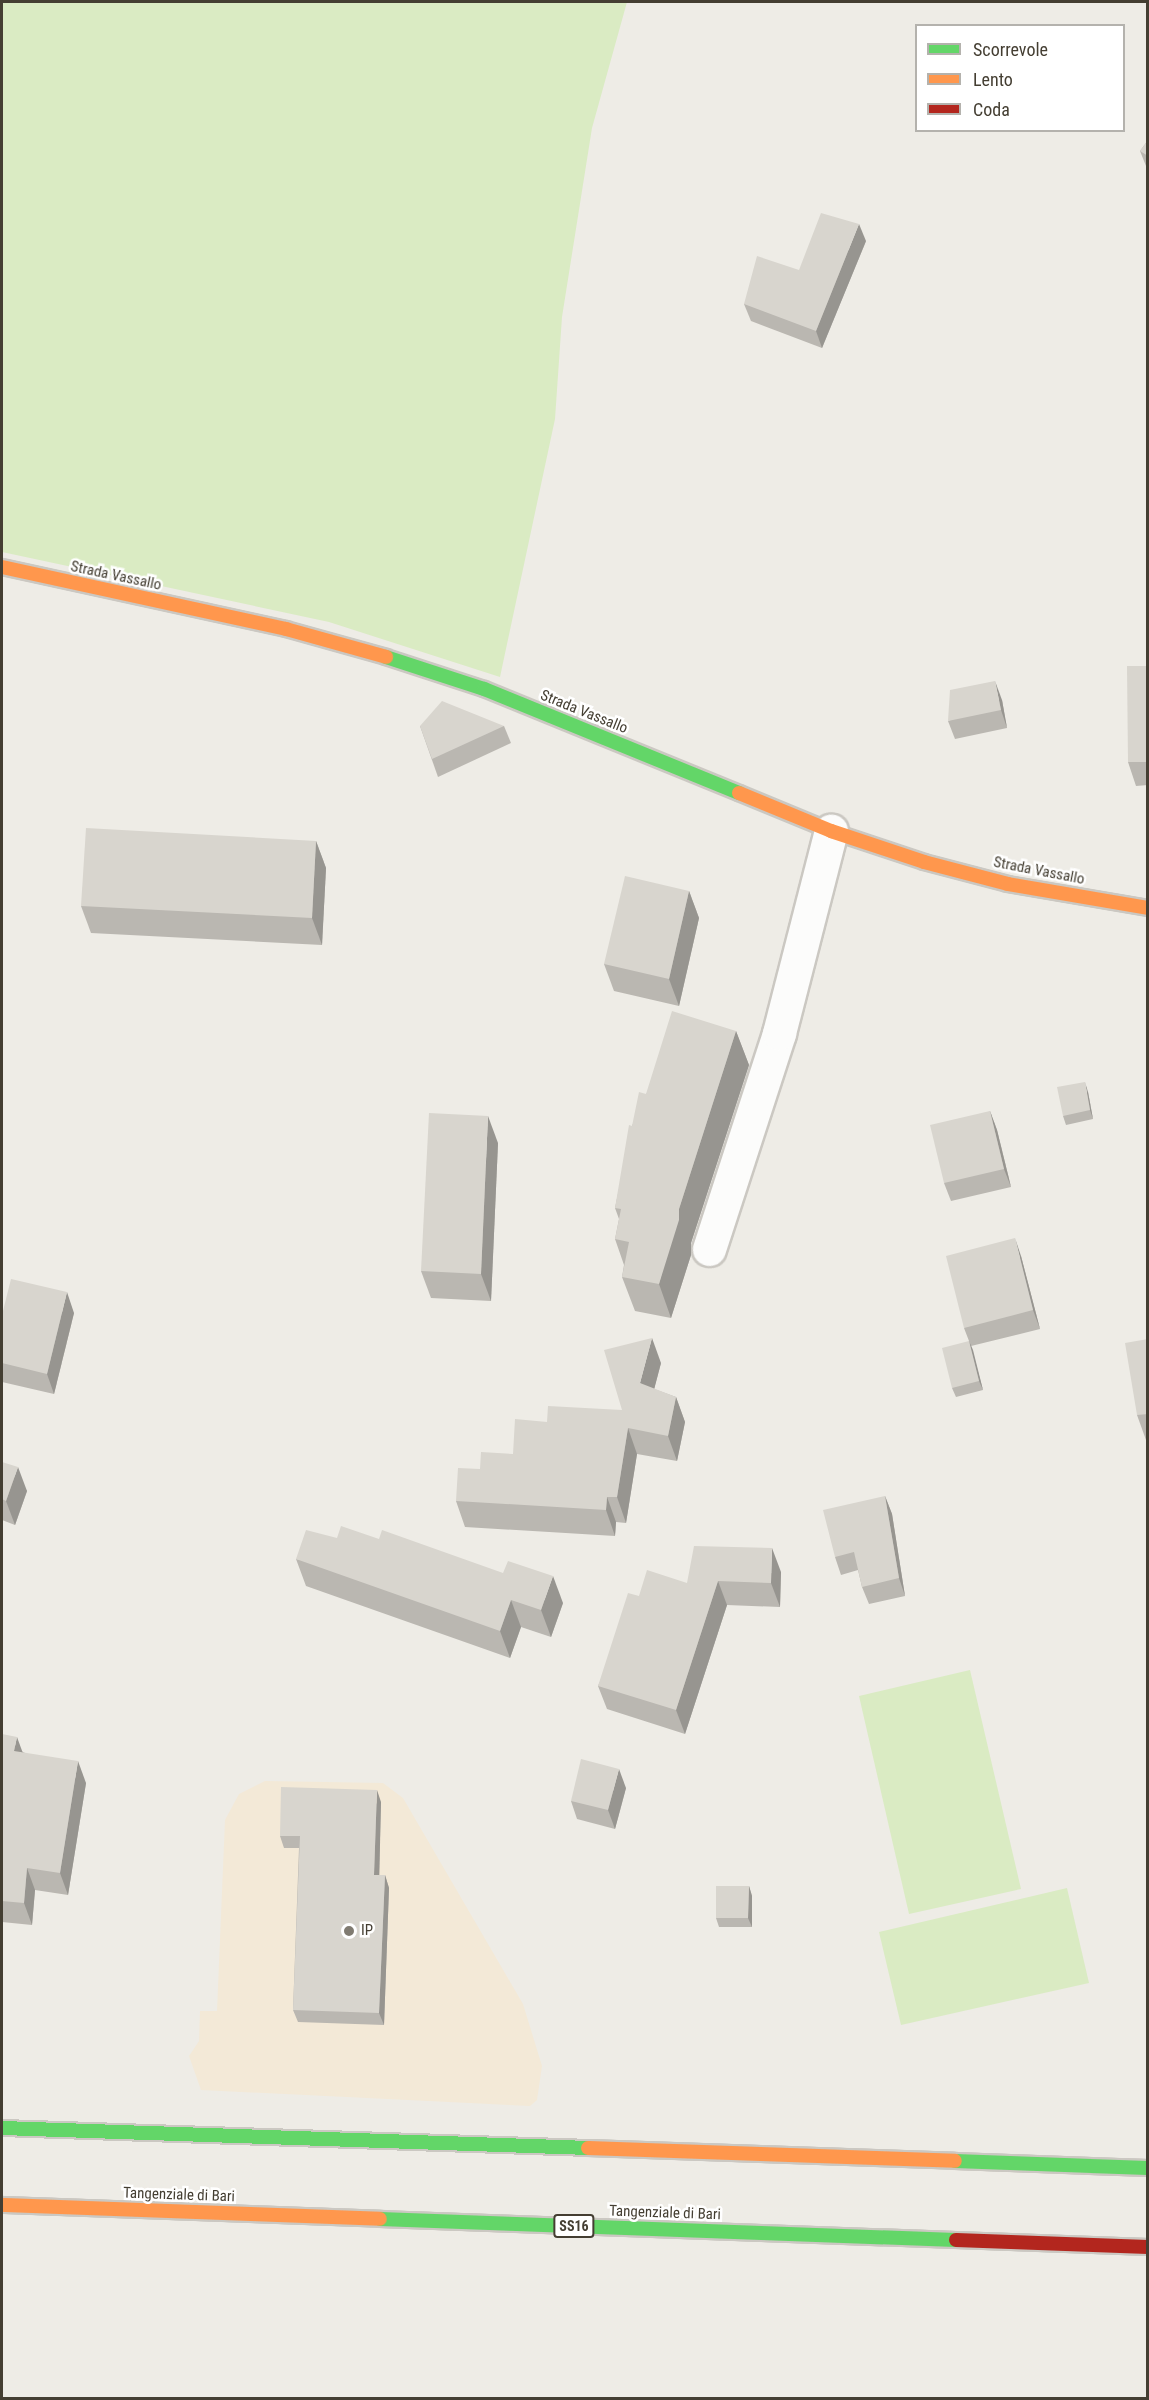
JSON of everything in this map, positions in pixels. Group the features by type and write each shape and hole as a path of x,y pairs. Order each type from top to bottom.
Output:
{"main road":[{"name":"Strada Vassallo","path":"2,567 286,629 367,651 484,688 831,831 924,862 1008,884 1148,908"},
{"path":"2,2128 1148,2168"},
{"name":"Tangenziale di Bari","path":"2,2205 1148,2247"}],"street":[{"path":"708,1249 779,1033 831,831"}],"shaded area":[{"name":"IP","path":"265,1781 383,1783 403,1798 523,2004 542,2066 537,2100 530,2106 201,2090 189,2056 199,2041 200,2011 217,2011 225,1820 239,1794"}],"green space":[{"path":"2,2 627,2 592,128 562,317 555,419 500,677 329,622 2,552"},
{"path":"970,1670 1021,1889 909,1914 859,1696"},
{"path":"1067,1888 1089,1983 901,2025 879,1932"}],"building":[{"path":"1148,140 1148,156 1140,151"},
{"path":"821,213 859,224 816,331 744,304 757,256 799,270"},
{"path":"1127,666 1148,666 1148,762 1128,762"},
{"path":"995,681 1001,710 948,721 950,690"},
{"path":"442,701 504,726 432,759 420,726"},
{"path":"86,828 316,841 312,918 81,906"},
{"path":"625,876 689,891 669,979 604,964"},
{"path":"672,1011 736,1031 679,1209 679,1220 659,1284 622,1277 629,1242 615,1239 621,1209 615,1208 629,1125 632,1126 639,1092 646,1094"},
{"path":"1085,1082 1090,1110 1063,1116 1057,1087"},
{"path":"990,1111 1004,1169 944,1183 930,1125"},
{"path":"429,1113 488,1116 481,1274 421,1271"},
{"path":"1015,1238 1033,1310 964,1328 946,1256"},
{"path":"11,1279 67,1292 47,1374 2,1363 2,1315"},
{"path":"652,1338 640,1383 676,1397 668,1436 628,1428 617,1497 607,1497 606,1510 456,1501 458,1468 480,1469 481,1452 513,1454 515,1419 547,1422 548,1406 622,1410 604,1350"},
{"path":"1148,1339 1148,1414 1137,1415 1125,1343"},
{"path":"969,1341 979,1381 952,1388 942,1348"},
{"path":"2,1462 18,1467 6,1501 2,1499"},
{"path":"885,1496 899,1578 862,1587 854,1552 835,1557 823,1510"},
{"path":"341,1526 379,1539 382,1530 503,1573 508,1561 553,1576 541,1610 511,1600 500,1631 296,1559 306,1530 337,1538"},
{"path":"694,1546 772,1548 771,1583 718,1581 676,1710 598,1686 628,1593 639,1596 647,1570 687,1583"},
{"path":"2,1734 17,1737 14,1751 78,1761 60,1873 27,1868 24,1903 2,1901"},
{"path":"581,1759 619,1769 608,1810 571,1801"},
{"path":"281,1787 377,1790 374,1875 385,1875 379,2013 293,2010 300,1836 280,1836"},
{"path":"716,1886 749,1886 748,1918 716,1918"}],"traffic: fast":[{"path":"386,657 484,689 739,793"},
{"path":"2,2128 588,2148"},
{"path":"955,2161 1148,2168"},
{"path":"380,2219 956,2240"}],"traffic: slow":[{"path":"2,567 286,629 386,657"},
{"path":"739,793 831,831 924,862 1008,884 1148,908"},
{"path":"588,2148 955,2161"},
{"path":"2,2205 380,2219"}],"traffic: jam":[{"path":"956,2240 1148,2247"}],"place":[{"name":"IP","path":"349,1931"}]}
